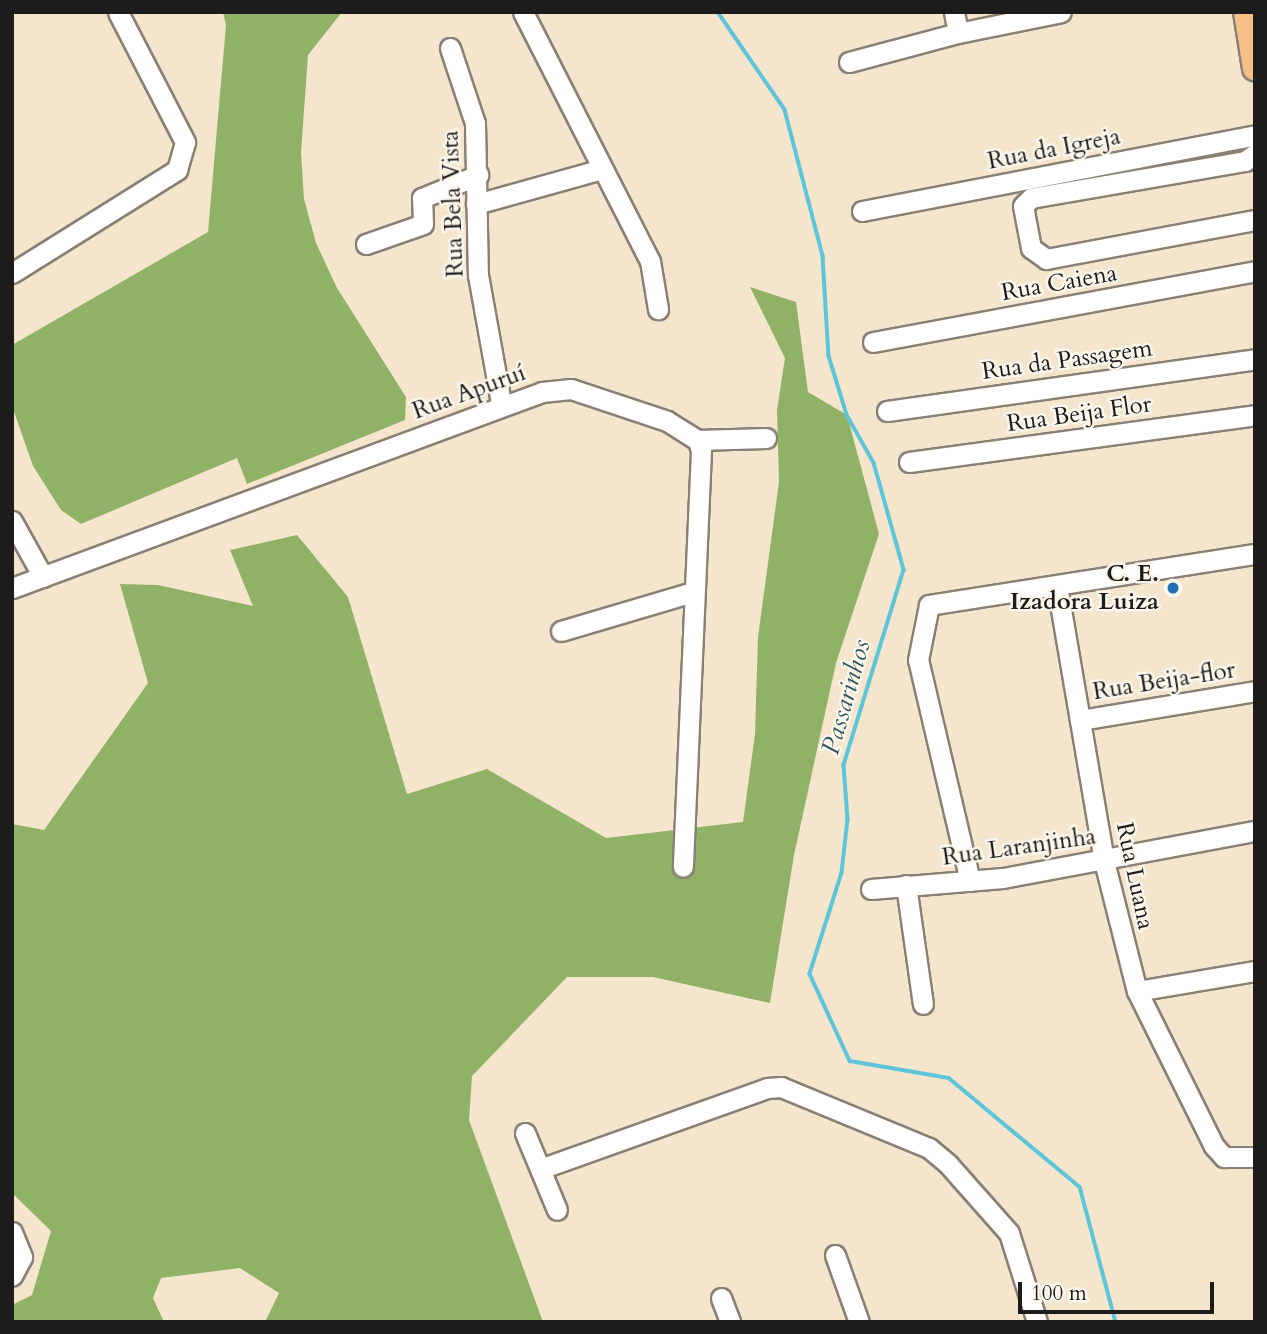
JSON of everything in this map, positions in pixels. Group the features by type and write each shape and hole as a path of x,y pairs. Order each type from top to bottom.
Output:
{"main road":[{"path":"1246,12 1255,68"}],"street":[{"path":"12,273 177,170 185,142 118,12"},
{"path":"523,12 650,261 658,309"},
{"path":"954,12 958,33"},
{"path":"849,62 958,33 1061,12"},
{"name":"Rua Bela Vista","path":"450,48 471,103 478,175 478,275 501,403"},
{"name":"Rua da Igreja","path":"862,211 1255,135"},
{"path":"1255,154 1245,161 1031,198 1023,206 1031,248 1046,259 1255,220"},
{"path":"476,204 602,169"},
{"path":"366,244 423,224 422,198 478,175"},
{"name":"Rua Caiena","path":"873,342 1255,271"},
{"name":"Rua da Passagem","path":"887,411 1255,359"},
{"name":"Rua Apuruí","path":"12,588 501,403 555,388 571,389 667,421 698,440"},
{"name":"Rua Beija Flor","path":"909,462 1255,415"},
{"path":"683,867 693,592 702,462 698,440 765,438"},
{"path":"12,522 43,577"},
{"path":"970,881 918,660 929,605 1255,554"},
{"name":"Rua Luana","path":"1056,586 1104,861 1137,990 1205,1133 1224,1157 1255,1157"},
{"path":"561,631 693,592"},
{"name":"Rua Beija-flor","path":"1080,720 1255,691"},
{"name":"Rua Laranjinha","path":"871,889 970,881 1104,861 1255,831"},
{"path":"906,885 923,1004"},
{"path":"1137,990 1255,971"},
{"path":"540,1169 767,1088 781,1087 929,1148 948,1164 1009,1233 1037,1322"},
{"path":"525,1133 557,1210"},
{"path":"12,1232 22,1257 12,1276"},
{"path":"835,1255 859,1322"},
{"path":"721,1298 730,1322"}],"green space":[{"path":"223,12 342,12 308,55 301,152 304,199 316,243 337,288 406,397 405,420 247,484 237,458 81,524 61,510 33,466 12,406 12,345 208,232 226,25"},
{"path":"750,287 796,302 808,392 847,415 879,534 836,663 794,855 770,1003 653,977 567,977 472,1076 469,1120 543,1322 265,1322 279,1293 240,1268 161,1278 153,1298 164,1322 12,1322 12,1305 32,1295 51,1231 12,1193 12,824 44,830 148,683 120,584 158,585 253,606 230,550 297,535 348,597 407,794 487,769 606,838 743,822 755,734 758,637 779,482 777,410 785,358"}],"waterway":[{"name":"Passarinhos","path":"718,12 785,110 823,256 829,356 847,415 874,463 904,570 844,765 848,819 842,873 810,974 850,1061 949,1078 1080,1187 1116,1322"}],"place":[{"name":"C. E. Izadora Luiza","path":"1173,588"}]}
